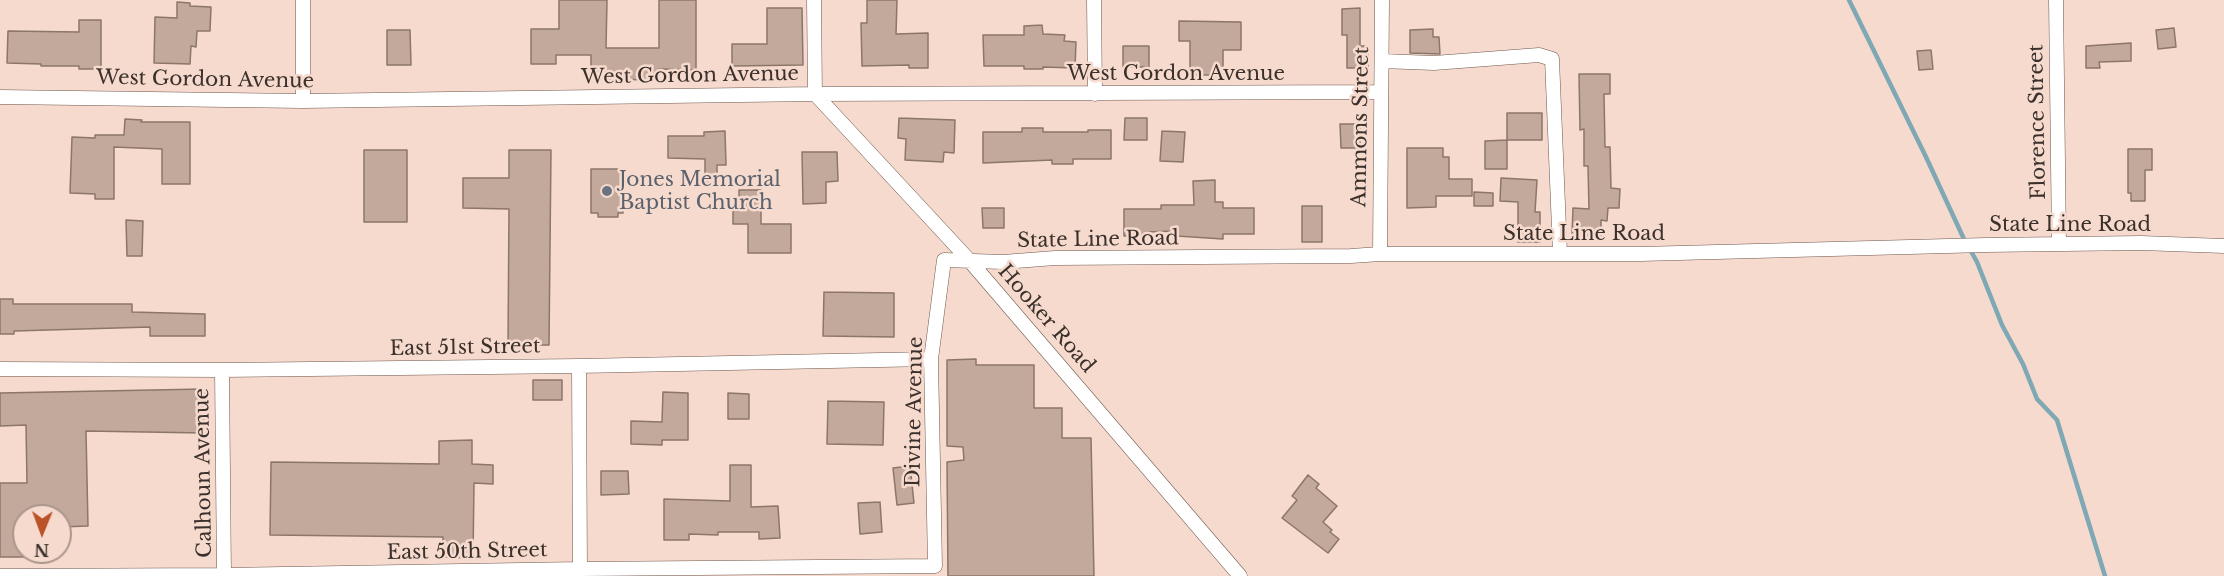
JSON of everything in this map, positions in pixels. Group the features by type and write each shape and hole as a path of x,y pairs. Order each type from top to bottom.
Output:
{"street":[{"path":"303,0 303,101"},
{"path":"814,0 815,94"},
{"path":"1094,0 1095,94"},
{"name":"Ammons Street","path":"1380,254 1382,0"},
{"name":"Florence Street","path":"2055,0 2059,244"},
{"path":"1382,61 1434,63 1539,55 1552,58 1560,254"},
{"name":"West Gordon Avenue","path":"0,97 303,101 815,94 1381,92"},
{"name":"Hooker Road","path":"815,94 969,260 1240,576"},
{"name":"State Line Road","path":"944,260 1003,262 1055,258 1640,254 2141,243 2224,246"},
{"name":"Divine Avenue","path":"935,566 931,358 944,260"},
{"name":"East 51st Street","path":"0,369 222,370 579,366 931,358"},
{"path":"579,366 580,573"},
{"name":"Calhoun Avenue","path":"222,370 224,576"},
{"name":"East 50th Street","path":"0,576 580,573 935,566"}],"building":[{"path":"559,0 607,0 606,48 659,48 659,0 696,0 696,70 659,69 659,80 591,79 591,55 556,55 556,64 531,64 531,29 559,29"},
{"path":"867,0 897,0 896,34 928,33 928,68 909,68 909,65 862,66 861,23 867,23"},
{"path":"177,2 190,3 190,6 211,7 210,31 197,31 196,47 191,46 190,64 154,63 155,17 177,18"},
{"path":"767,8 802,8 803,65 732,66 732,44 767,44"},
{"path":"1360,8 1360,46 1368,46 1368,68 1347,68 1347,35 1342,35 1342,9"},
{"path":"79,20 101,20 101,69 7,63 8,31 79,32"},
{"path":"1179,21 1241,22 1241,50 1223,50 1223,75 1190,75 1190,41 1179,41"},
{"path":"1042,25 1043,34 1065,35 1064,41 1076,42 1075,68 1024,69 1024,66 984,66 983,35 1024,35 1024,26"},
{"path":"2174,28 2176,47 2158,49 2156,30"},
{"path":"1433,29 1433,37 1439,37 1440,54 1410,53 1410,30"},
{"path":"387,30 410,30 411,65 387,65"},
{"path":"2131,43 2131,61 2099,62 2100,68 2086,68 2086,46"},
{"path":"1123,46 1149,46 1149,67 1123,67"},
{"path":"1931,50 1933,69 1919,70 1917,51"},
{"path":"1579,74 1610,74 1610,94 1604,94 1605,147 1610,147 1611,188 1620,189 1619,208 1608,208 1607,221 1601,220 1601,236 1572,235 1573,208 1589,209 1588,166 1584,166 1584,129 1580,130"},
{"path":"1507,113 1542,113 1542,140 1507,140"},
{"path":"899,118 955,120 954,153 944,152 943,162 905,160 906,139 898,138"},
{"path":"1125,118 1147,118 1147,140 1124,140"},
{"path":"125,119 142,120 141,122 190,122 190,184 162,184 162,149 114,147 114,199 95,199 95,194 70,193 72,137 95,138 95,135 124,135"},
{"path":"1340,124 1360,124 1360,148 1341,148"},
{"path":"1022,128 1043,128 1043,132 1111,130 1111,159 1073,159 1073,164 1052,164 1052,160 983,163 983,132 1022,132"},
{"path":"725,131 726,165 717,165 717,184 705,183 705,159 668,158 668,136 704,136 704,132"},
{"path":"1162,131 1185,132 1183,162 1160,161"},
{"path":"1507,140 1507,169 1485,169 1485,141"},
{"path":"1407,148 1443,148 1443,157 1449,157 1449,179 1472,179 1472,196 1436,196 1436,207 1407,208"},
{"path":"2128,149 2152,149 2152,170 2145,170 2145,201 2131,201 2131,193 2128,193"},
{"path":"364,150 407,150 407,222 364,222"},
{"path":"509,150 551,150 549,345 508,345 509,209 463,208 463,178 509,178"},
{"path":"802,152 837,152 838,181 826,182 826,203 803,204"},
{"name":"Jones Memorial Baptist Church","path":"591,169 623,169 623,213 618,213 618,217 598,217 598,213 591,213"},
{"path":"1501,178 1537,180 1535,212 1540,212 1540,242 1518,242 1518,202 1500,201"},
{"path":"1215,180 1215,202 1223,202 1223,208 1254,208 1254,234 1223,234 1223,239 1177,236 1177,231 1146,232 1146,236 1124,236 1124,209 1161,209 1161,205 1194,205 1193,181"},
{"path":"739,190 761,190 761,224 791,224 791,253 748,253 748,224 733,224 733,211 739,211"},
{"path":"1474,192 1493,193 1493,206 1474,206"},
{"path":"1302,206 1322,206 1322,242 1302,242"},
{"path":"982,208 1004,208 1004,228 983,228"},
{"path":"126,220 143,221 142,256 127,256"},
{"path":"824,292 894,293 894,337 823,336"},
{"path":"0,299 13,299 13,304 132,304 132,312 205,314 205,336 150,336 150,327 14,331 14,334 0,334"},
{"path":"976,359 976,365 1034,365 1034,408 1062,408 1062,438 1091,438 1094,576 948,576 947,462 964,460 963,447 947,446 947,360"},
{"path":"533,380 562,380 562,400 533,400"},
{"path":"204,389 204,433 86,431 88,526 72,527 72,504 12,504 12,557 0,557 0,483 27,483 26,425 0,426 0,393"},
{"path":"663,392 688,393 688,440 662,440 662,445 631,444 631,421 662,422"},
{"path":"728,393 749,394 749,419 728,419"},
{"path":"828,401 884,402 883,445 827,444"},
{"path":"472,440 472,464 493,465 493,484 474,483 473,558 443,557 443,537 270,535 271,462 439,464 439,441"},
{"path":"730,465 751,465 751,507 778,506 780,538 759,539 759,532 718,532 718,535 689,534 689,540 664,540 664,499 730,501"},
{"path":"910,466 914,503 897,505 893,468"},
{"path":"601,471 628,471 629,494 601,495"},
{"path":"1308,475 1319,484 1316,488 1337,506 1323,522 1339,539 1328,553 1282,518 1297,500 1292,496"},
{"path":"880,502 882,532 860,534 858,503"}],"waterway":[{"path":"1849,0 1977,262 2002,325 2023,364 2037,399 2057,420 2105,576"}],"place":[{"name":"Jones Memorial Baptist Church","path":"607,191"}]}
